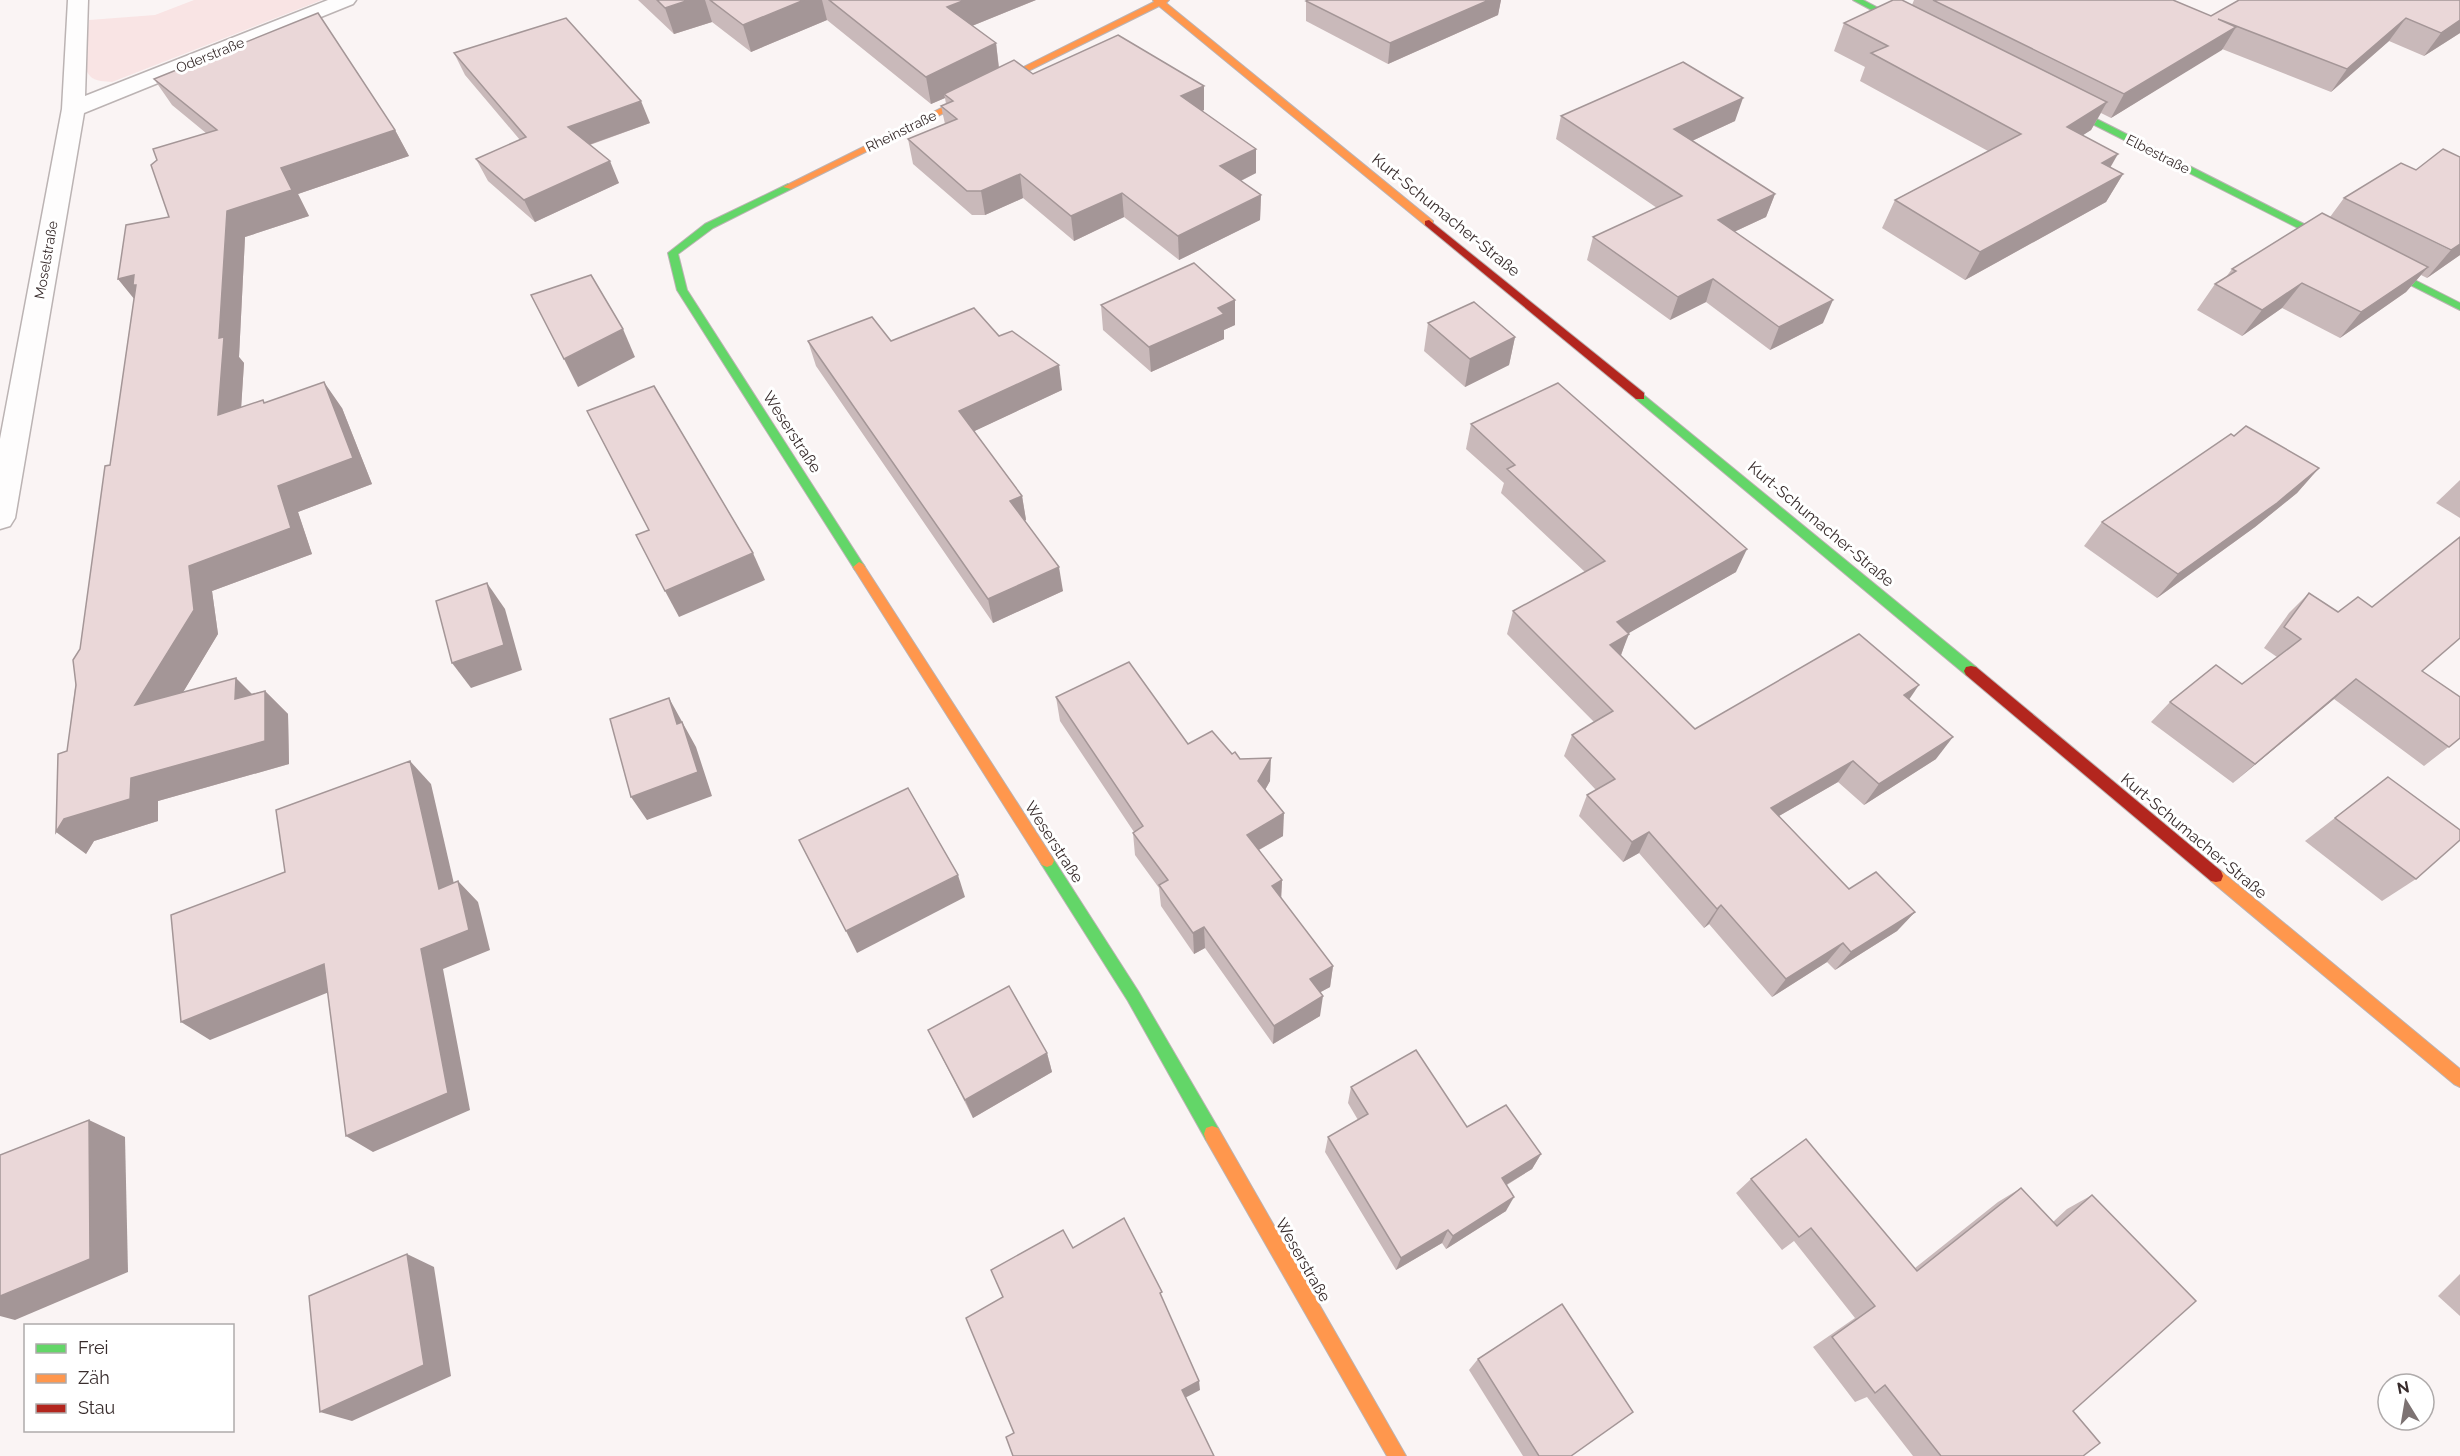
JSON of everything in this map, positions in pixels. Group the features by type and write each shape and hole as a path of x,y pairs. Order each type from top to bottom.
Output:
{"street":[{"name":"Moselstraße","path":"0,518 73,109 78,0"},
{"name":"Oderstraße","path":"73,109 346,0"},
{"path":"1857,0 1930,38"},
{"name":"Rheinstraße","path":"673,253 709,226 1161,1"},
{"name":"Kurt-Schumacher-Straße","path":"1161,1 1709,452 2460,1079"},
{"name":"Elbestraße","path":"2045,96 2460,307"},
{"name":"Weserstraße","path":"673,253 682,290 1133,996 1397,1456"}],"shaded area":[{"path":"194,0 322,0 112,82 90,76 85,64 89,20 155,15"}],"building":[{"path":"657,0 689,0 665,8"},
{"path":"710,0 804,0 743,25"},
{"path":"829,0 965,0 947,7 996,43 926,77"},
{"path":"1489,0 1390,43 1306,1"},
{"path":"1893,0 1902,0 2107,102 2067,127 2118,154 2102,163 2123,174 1980,252 1895,200 2021,134 1871,53 1888,46 1844,23"},
{"path":"1933,0 2173,0 2211,16 2239,0 2460,0 2460,20 2441,33 2406,18 2347,69 2218,19 2236,27 2124,94"},
{"path":"318,13 395,130 281,168 292,190 227,211 219,338 224,337 218,415 263,400 264,403 324,382 353,458 278,486 291,528 189,566 194,610 135,705 236,678 235,699 265,691 265,741 131,778 130,799 64,819 56,832 58,754 67,751 76,685 73,660 80,649 105,466 110,465 136,285 133,285 134,275 118,279 126,225 169,217 151,165 157,160 153,149 217,130 154,79"},
{"path":"566,18 641,101 568,127 610,161 524,200 476,159 526,137 454,53"},
{"path":"1118,35 1204,86 1181,96 1256,149 1220,166 1261,195 1178,236 1122,193 1071,216 1020,174 981,191 967,191 908,139 957,119 941,106 953,101 944,94 1014,60 1033,74"},
{"path":"1683,62 1743,98 1674,129 1775,194 1718,220 1833,300 1779,327 1713,279 1678,297 1593,237 1682,196 1561,116"},
{"path":"2443,149 2460,157 2460,244 2451,250 2344,198 2401,163 2416,170"},
{"path":"2322,213 2428,267 2361,312 2302,283 2262,310 2215,284 2236,271 2232,269"},
{"path":"1194,263 1235,300 1218,308 1224,314 1149,347 1101,305"},
{"path":"591,275 623,329 564,359 531,295"},
{"path":"1474,302 1515,337 1470,359 1428,323"},
{"path":"974,308 999,336 1012,331 1059,365 959,411 1022,496 1010,501 1059,567 988,599 808,341 872,317 891,341"},
{"path":"1558,383 1747,549 1617,622 1629,634 1610,645 1695,729 1859,634 1919,685 1904,695 1953,737 1879,784 1853,761 1771,808 1849,889 1876,872 1915,912 1851,952 1843,943 1786,979 1721,905 1717,909 1649,832 1632,842 1587,795 1615,779 1572,735 1613,711 1513,611 1605,561 1507,469 1515,465 1471,424"},
{"path":"654,386 753,553 665,591 636,535 649,530 587,411"},
{"path":"2246,426 2319,468 2277,503 2178,574 2102,522 2231,434 2234,436"},
{"path":"2460,537 2460,638 2422,671 2460,697 2460,738 2449,747 2356,679 2255,764 2170,702 2216,665 2242,684 2301,639 2284,627 2309,593 2338,612 2358,597 2372,607"},
{"path":"487,583 504,645 452,663 436,601"},
{"path":"1129,662 1188,744 1212,731 1232,754 1235,752 1240,759 1271,758 1258,781 1284,813 1247,835 1282,880 1272,886 1333,966 1310,979 1323,996 1274,1026 1204,927 1193,933 1159,885 1168,880 1133,833 1143,826 1056,697"},
{"path":"669,698 677,724 682,722 698,772 631,797 610,719"},
{"path":"410,761 439,889 458,881 469,930 421,949 448,1093 346,1136 324,964 181,1022 171,915 285,872 276,810"},
{"path":"2388,777 2460,830 2460,840 2416,879 2335,818"},
{"path":"908,788 958,875 846,931 799,840"},
{"path":"1009,986 1047,1053 965,1100 928,1030"},
{"path":"1416,1050 1467,1127 1506,1105 1541,1154 1502,1178 1514,1197 1453,1236 1448,1230 1401,1258 1328,1137 1368,1114 1351,1087"},
{"path":"89,1120 90,1259 0,1296 0,1155"},
{"path":"1806,1139 1917,1271 2021,1188 2057,1226 2092,1195 2196,1301 2073,1411 2100,1443 2083,1456 1941,1456 1885,1385 1875,1393 1832,1337 1875,1306 1811,1228 1799,1237 1751,1179"},
{"path":"1124,1218 1162,1292 1160,1293 1199,1381 1182,1390 1214,1456 1013,1456 1006,1437 1014,1433 966,1318 1003,1297 991,1270 1063,1230 1073,1248"},
{"path":"407,1254 424,1365 320,1412 309,1296"},
{"path":"1562,1304 1633,1412 1571,1456 1539,1456 1478,1359"}],"traffic: fast":[{"path":"1857,0 1914,29"},
{"path":"2056,102 2460,307"},
{"path":"788,187 709,226 673,253 682,290 859,567"},
{"path":"1640,396 1971,671"},
{"path":"1047,861 1133,996 1212,1134"}],"traffic: slow":[{"path":"1157,0 1429,223"},
{"path":"788,187 1165,0"},
{"path":"859,567 1047,861"},
{"path":"2216,876 2460,1079"},
{"path":"1212,1134 1397,1456"}],"traffic: jam":[{"path":"1429,223 1640,396"},
{"path":"1971,671 2216,876"}]}
